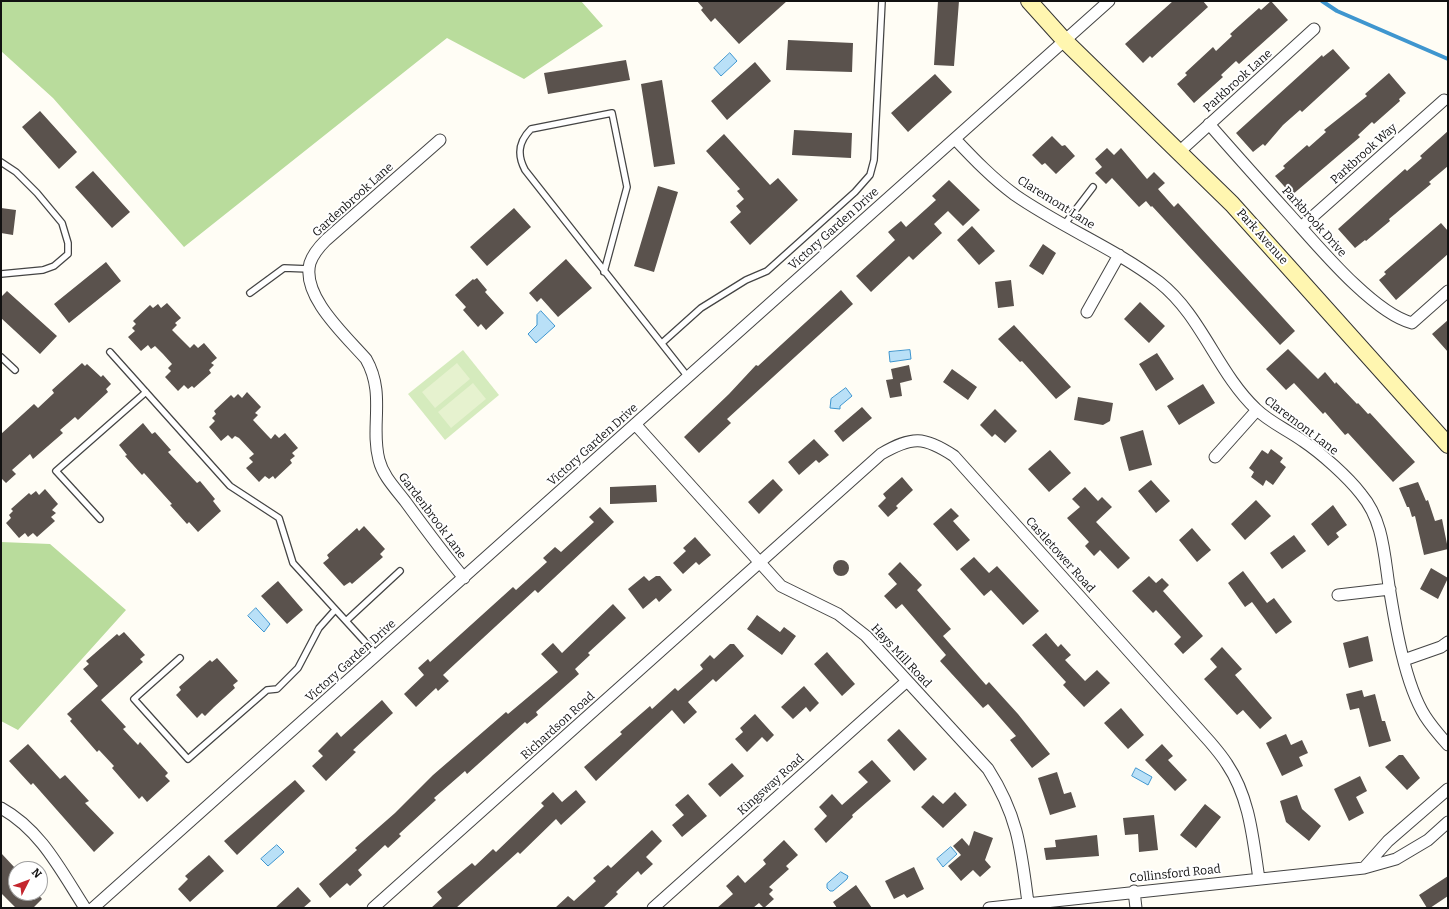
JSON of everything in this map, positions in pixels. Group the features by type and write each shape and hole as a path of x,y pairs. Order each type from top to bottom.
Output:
{"main road":[{"name":"Park Avenue","path":"1029,1 1065,41 1232,204 1448,445"}],"street":[{"name":"Victory Garden Drive","path":"94,908 1109,1"},
{"name":"Parkbrook Lane","path":"1179,152 1314,29"},
{"name":"Parkbrook Way","path":"1301,227 1444,100"},
{"name":"Parkbrook Drive","path":"1209,124 1340,270 1383,307 1402,321 1412,323 1448,291"},
{"name":"Claremont Lane","path":"955,139 981,167 1014,194 1064,225 1119,255 1161,284 1188,310 1239,390 1257,410 1305,442 1360,492 1374,511 1382,534 1390,589 1404,660 1416,699 1425,716 1448,745"},
{"name":"Gardenbrook Lane","path":"440,140 326,240 315,252 309,270 309,284 325,310 372,368 376,381 377,452 385,475 436,544 464,578"},
{"path":"1087,312 1119,255"},
{"path":"1215,457 1257,410"},
{"name":"Hays Mill Road","path":"635,424 781,586 838,614 866,636 988,769 1000,788 1014,822 1019,840 1028,903"},
{"name":"Castletower Road","path":"759,562 881,454 898,444 917,440 935,444 948,452 964,467 1228,764 1241,791 1250,818 1258,879"},
{"name":"Richardson Road","path":"373,908 759,562"},
{"path":"1338,595 1390,589"},
{"path":"1404,660 1441,647 1448,642"},
{"name":"Kingsway Road","path":"653,908 907,681"},
{"path":"1364,868 1388,841 1448,789"},
{"path":"1,808 26,824 45,845 85,908"},
{"name":"Collinsford Road","path":"989,908 1364,868 1396,859 1428,840 1448,822"},
{"path":"1134,892 1136,908"}],"lane":[{"path":"662,343 701,308 746,280 767,271 855,192 870,175 874,160 882,1"},
{"path":"604,272 627,187 612,113 531,129 524,136 520,146 519,160 525,170 604,272 688,377"},
{"path":"1,162 16,172 37,193 62,224 68,243 68,254 54,266 43,270 1,274"},
{"path":"1064,225 1093,187"},
{"path":"250,293 284,268 309,270"},
{"path":"110,352 230,486 279,518 293,563 377,655"},
{"path":"1,357 15,370"},
{"path":"100,519 56,471 146,392"},
{"path":"346,621 400,571"},
{"path":"180,658 134,698 188,759 267,690 277,689 298,668 319,628 335,610"}],"green space":[{"path":"1,1 581,1 603,26 524,79 447,38 184,247 53,98 1,51"},
{"path":"463,350 499,395 445,440 408,394"},
{"path":"457,363 470,379 435,408 422,392"},
{"path":"473,383 486,399 451,428 438,412"},
{"path":"1,542 50,544 126,610 18,730 1,721"}],"water":[{"path":"730,53 737,61 721,76 714,68"},
{"path":"541,311 555,326 536,343 528,334 537,325 537,315"},
{"path":"910,350 911,359 890,362 889,352"},
{"path":"846,388 852,396 840,406 840,409 830,408 831,399"},
{"path":"256,608 270,624 264,632 248,616"},
{"path":"1136,768 1152,777 1148,785 1132,776"},
{"path":"277,845 284,852 268,866 261,859"},
{"path":"951,847 957,854 943,867 937,859"},
{"path":"841,872 848,876 847,879 833,891 830,891 827,888 827,884"}],"building":[{"path":"697,1 787,1 739,44 715,18 711,22 701,10 703,8"},
{"path":"938,1 959,1 954,66 934,65"},
{"path":"1173,1 1203,1 1208,7 1152,58 1150,56 1143,63 1125,44"},
{"path":"1271,1 1288,20 1239,64 1236,61 1221,75 1223,77 1194,103 1177,84 1187,75 1185,73 1213,47 1216,51 1232,36 1230,34 1259,8 1261,10"},
{"path":"788,40 853,43 852,72 786,70"},
{"path":"1333,49 1350,68 1302,112 1300,110 1283,125 1265,146 1263,144 1253,152 1236,133 1322,55 1323,57"},
{"path":"626,60 630,80 548,94 544,73"},
{"path":"755,62 771,81 727,120 711,101"},
{"path":"1389,73 1406,93 1399,99 1400,101 1374,124 1372,122 1358,135 1360,137 1292,195 1275,176 1285,168 1283,166 1307,145 1309,147 1326,132 1324,130 1367,96 1365,94"},
{"path":"935,74 952,92 908,132 891,113"},
{"path":"662,80 675,164 654,167 641,84"},
{"path":"40,111 77,152 59,169 22,127"},
{"path":"794,130 852,133 851,158 792,155"},
{"path":"1448,131 1448,166 1429,182 1431,184 1389,219 1390,221 1355,248 1338,229 1405,169 1407,171 1422,158 1420,156"},
{"path":"724,134 770,185 778,178 798,200 750,245 730,222 741,212 736,206 744,199 737,191 740,189 706,151"},
{"path":"1052,136 1062,146 1065,145 1075,156 1056,174 1045,163 1042,165 1032,155"},
{"path":"1107,148 1114,155 1121,148 1147,179 1154,172 1165,183 1158,189 1174,207 1178,203 1295,331 1280,345 1152,206 1151,207 1146,201 1139,207 1112,178 1106,184 1095,173 1102,167 1095,159"},
{"path":"93,171 130,212 112,228 75,187"},
{"path":"949,180 980,210 963,226 948,211 934,224 942,233 913,260 909,256 871,292 856,276 895,240 888,232 901,221 906,227 936,200 932,196"},
{"path":"658,186 678,192 654,272 634,266"},
{"path":"1,208 16,210 13,235 1,233"},
{"path":"514,208 531,227 487,266 470,247"},
{"path":"1441,223 1448,231 1448,254 1396,300 1379,280 1386,274 1384,272"},
{"path":"972,226 995,251 979,265 957,240"},
{"path":"1043,244 1056,253 1043,275 1029,266"},
{"path":"566,259 592,288 558,317 541,298 537,302 529,293"},
{"path":"106,262 121,281 69,323 54,304"},
{"path":"477,278 487,290 485,292 504,313 486,330 481,324 478,327 463,310 466,307 455,295 473,279 474,280"},
{"path":"1011,280 1014,306 998,308 995,282"},
{"path":"841,290 853,304 727,419 731,423 699,453 684,437 729,394 756,365 758,366"},
{"path":"7,291 57,336 40,354 1,318 1,297"},
{"path":"1140,302 1165,326 1149,343 1124,319"},
{"path":"167,303 181,318 175,323 177,325 172,330 190,348 194,344 198,348 204,343 217,358 211,363 214,365 209,370 211,373 194,388 192,386 188,389 184,385 178,391 165,377 171,371 168,368 172,364 163,354 155,346 151,349 148,345 141,351 128,337 135,331 132,328 136,324 133,321 150,305 153,308 158,304 161,308"},
{"path":"1448,320 1448,352 1432,334"},
{"path":"1014,325 1071,387 1056,399 1022,361 1020,362 998,339"},
{"path":"1288,349 1318,379 1325,372 1335,384 1336,382 1357,404 1358,403 1368,414 1370,413 1415,462 1393,482 1348,433 1345,435 1325,412 1323,414 1294,383 1286,390 1266,369"},
{"path":"1157,353 1174,379 1156,391 1139,364"},
{"path":"82,363 85,366 87,364 101,377 103,375 111,384 106,389 108,392 78,420 75,417 60,430 63,433 33,459 30,454 12,470 16,474 6,483 2,479 1,480 1,434 34,404 38,408 54,393 52,390"},
{"path":"909,365 912,380 900,383 902,396 890,398 886,380 893,379 891,369"},
{"path":"952,369 977,387 968,400 943,382"},
{"path":"1203,384 1215,403 1179,425 1167,406"},
{"path":"247,392 261,407 255,413 258,415 253,420 271,439 275,434 279,438 285,433 298,448 292,453 295,456 290,460 292,463 275,479 273,476 269,479 265,476 259,482 246,468 253,462 249,458 254,454 239,438 235,436 232,439 228,435 221,441 209,427 215,421 212,418 216,414 214,411 231,395 234,398 238,394 242,398"},
{"path":"1078,397 1113,403 1110,421 1103,425 1074,420"},
{"path":"862,407 872,418 843,442 834,431"},
{"path":"995,409 1017,431 1005,443 995,434 992,437 980,425"},
{"path":"143,423 152,434 155,432 171,450 168,452 197,483 200,481 215,499 213,501 221,511 198,532 189,522 187,524 170,505 172,504 144,473 142,475 125,456 127,455 119,445"},
{"path":"1143,430 1152,465 1129,471 1120,437"},
{"path":"814,439 829,455 819,463 816,460 799,475 788,462"},
{"path":"1271,449 1283,458 1280,462 1286,467 1273,485 1266,480 1263,486 1251,477 1254,472 1249,468 1262,450 1268,454"},
{"path":"1050,450 1071,473 1049,492 1028,469"},
{"path":"902,477 913,490 896,506 898,508 888,517 878,506 886,498 883,494"},
{"path":"773,479 783,490 759,514 748,502"},
{"path":"1151,480 1170,501 1156,513 1138,491"},
{"path":"1418,482 1426,501 1428,500 1435,521 1442,519 1448,549 1424,555 1415,516 1412,517 1409,507 1407,507 1399,488"},
{"path":"656,485 657,502 610,504 610,487"},
{"path":"1085,487 1098,501 1102,497 1112,507 1096,522 1130,558 1118,569 1100,550 1094,556 1085,546 1089,542 1067,518 1080,507 1072,499"},
{"path":"45,489 58,504 52,510 56,513 51,517 55,521 37,537 33,533 28,537 25,533 19,538 6,523 11,518 9,515 13,511 11,509 29,493 31,495 36,491 39,495"},
{"path":"1256,500 1271,516 1245,540 1231,524"},
{"path":"1333,505 1347,525 1336,533 1339,537 1328,546 1311,524"},
{"path":"600,507 614,522 538,593 535,590 443,675 449,681 438,691 436,688 416,707 404,694 424,675 418,668 428,659 430,662 513,587 516,590 547,562 543,558 555,547 561,552 594,522 589,517"},
{"path":"951,508 959,516 953,521 970,540 957,551 933,524"},
{"path":"364,526 385,549 380,554 383,557 352,584 350,582 344,586 323,563 329,558 327,555 357,528 359,531"},
{"path":"1192,528 1211,550 1197,562 1179,540"},
{"path":"1294,535 1306,551 1282,569 1270,553"},
{"path":"695,537 711,555 699,565 696,562 683,574 673,563 686,551 683,548"},
{"path":"974,557 989,573 997,566 1039,611 1023,625 991,590 984,596 960,569"},
{"path":"841,560 848,565 849,568 844,575 841,576 834,571 833,568 838,561"},
{"path":"900,562 922,585 917,590 951,629 943,636 986,685 989,682 1018,714 1050,754 1032,768 1010,740 1016,736 988,704 983,708 940,661 946,655 902,604 896,609 884,596 897,584 888,574"},
{"path":"1431,568 1448,578 1438,599 1420,589"},
{"path":"1243,571 1267,603 1274,598 1292,622 1276,634 1252,602 1245,607 1228,583"},
{"path":"644,576 649,581 656,576 660,576 672,590 659,602 656,598 643,609 628,589"},
{"path":"1149,576 1156,583 1162,578 1169,585 1163,591 1203,636 1183,654 1174,644 1181,637 1156,610 1153,613 1132,591"},
{"path":"278,581 303,610 287,624 261,596"},
{"path":"613,604 626,618 588,653 590,655 575,669 579,674 536,712 538,715 527,724 525,722 467,774 465,771 434,798 436,800 399,834 401,836 388,848 385,845 358,870 362,875 350,886 347,883 330,898 319,884 357,850 355,848 395,813 433,775 506,712 508,714 558,672 541,654 553,643 562,653"},
{"path":"757,615 780,632 784,627 796,636 782,655 747,629"},
{"path":"124,632 145,655 140,659 143,662 101,700 126,727 123,729 138,745 140,742 168,773 165,776 170,781 147,802 142,796 139,799 112,768 114,766 99,750 97,752 70,721 72,719 67,714 98,686 83,669 89,664 86,661 117,634 119,636"},
{"path":"1046,633 1058,647 1061,644 1071,655 1065,660 1085,681 1097,670 1110,683 1084,707 1063,685 1066,682 1032,645"},
{"path":"1368,636 1373,661 1349,668 1343,643"},
{"path":"730,644 734,644 744,656 716,682 713,679 688,702 697,712 684,724 672,710 596,781 584,767 622,734 620,732 650,706 652,709 675,688 678,691 703,669 700,665 710,655 714,659"},
{"path":"1222,647 1242,669 1235,675 1272,718 1260,729 1243,710 1237,715 1204,679 1217,667 1210,659"},
{"path":"827,652 855,684 842,696 814,664"},
{"path":"217,658 238,681 233,685 235,688 205,716 202,713 197,718 176,695 181,690 179,687 210,660 212,662"},
{"path":"804,686 819,703 810,712 806,707 793,719 781,707"},
{"path":"1362,690 1364,697 1375,694 1382,721 1385,721 1391,741 1369,747 1359,708 1350,710 1346,694"},
{"path":"382,700 393,713 353,750 356,752 326,781 312,766 323,756 318,751 337,732 341,737"},
{"path":"1121,708 1144,735 1128,749 1104,723"},
{"path":"755,714 774,735 767,742 762,737 747,752 735,739 743,732 740,728"},
{"path":"899,729 927,759 914,771 887,740"},
{"path":"1286,734 1291,745 1302,740 1308,753 1299,757 1303,766 1282,776 1266,743"},
{"path":"28,744 60,779 65,775 89,801 85,803 114,833 94,852 33,783 31,785 9,761"},
{"path":"1162,744 1173,756 1168,760 1187,780 1175,791 1145,760"},
{"path":"1399,755 1403,755 1420,778 1407,790 1385,767"},
{"path":"872,760 891,781 852,815 853,817 826,843 814,829 827,816 819,807 832,794 842,805 868,782 858,772"},
{"path":"732,763 744,776 720,797 708,784"},
{"path":"1057,772 1064,794 1071,792 1076,807 1050,815 1038,778"},
{"path":"1360,776 1367,791 1356,797 1364,813 1349,821 1334,789"},
{"path":"295,780 305,791 237,855 224,841"},
{"path":"576,790 586,802 561,825 556,819 520,854 518,852 456,908 431,908 442,898 437,892 472,863 475,866 493,849 496,852 544,806 541,803 553,792 562,802"},
{"path":"955,792 967,805 943,828 921,807 933,795 943,804"},
{"path":"688,794 707,816 682,837 672,825 684,815 675,805"},
{"path":"1297,795 1302,809 1321,826 1309,841 1286,822 1280,801"},
{"path":"1205,804 1221,817 1196,848 1180,835"},
{"path":"1154,815 1158,850 1139,852 1138,834 1125,835 1123,818"},
{"path":"652,830 662,841 646,857 653,864 641,875 638,871 616,892 618,894 603,908 555,908 568,896 574,901 596,881 593,878 608,865 611,868"},
{"path":"974,831 993,838 985,860 991,867 980,877 973,870 961,881 948,866 961,855 953,846 962,838 969,846"},
{"path":"1097,835 1099,856 1046,860 1044,848 1056,847 1055,840"},
{"path":"784,840 798,855 786,866 789,869 769,887 773,890 769,894 774,899 764,908 759,903 753,908 717,908 733,894 726,886 738,875 745,883 766,864 763,860"},
{"path":"1,853 8,861 8,900 1,893"},
{"path":"209,855 224,871 190,902 178,889 188,879 185,876"},
{"path":"914,867 924,889 907,898 904,894 894,899 885,881"},
{"path":"1448,876 1448,896 1430,908 1427,908 1419,895"},
{"path":"856,885 872,908 837,908 833,902"},
{"path":"298,887 311,901 303,908 275,908"},
{"path":"9,901 40,901 33,908 16,908"}],"waterway":[{"path":"1322,1 1337,11 1448,59"}]}
